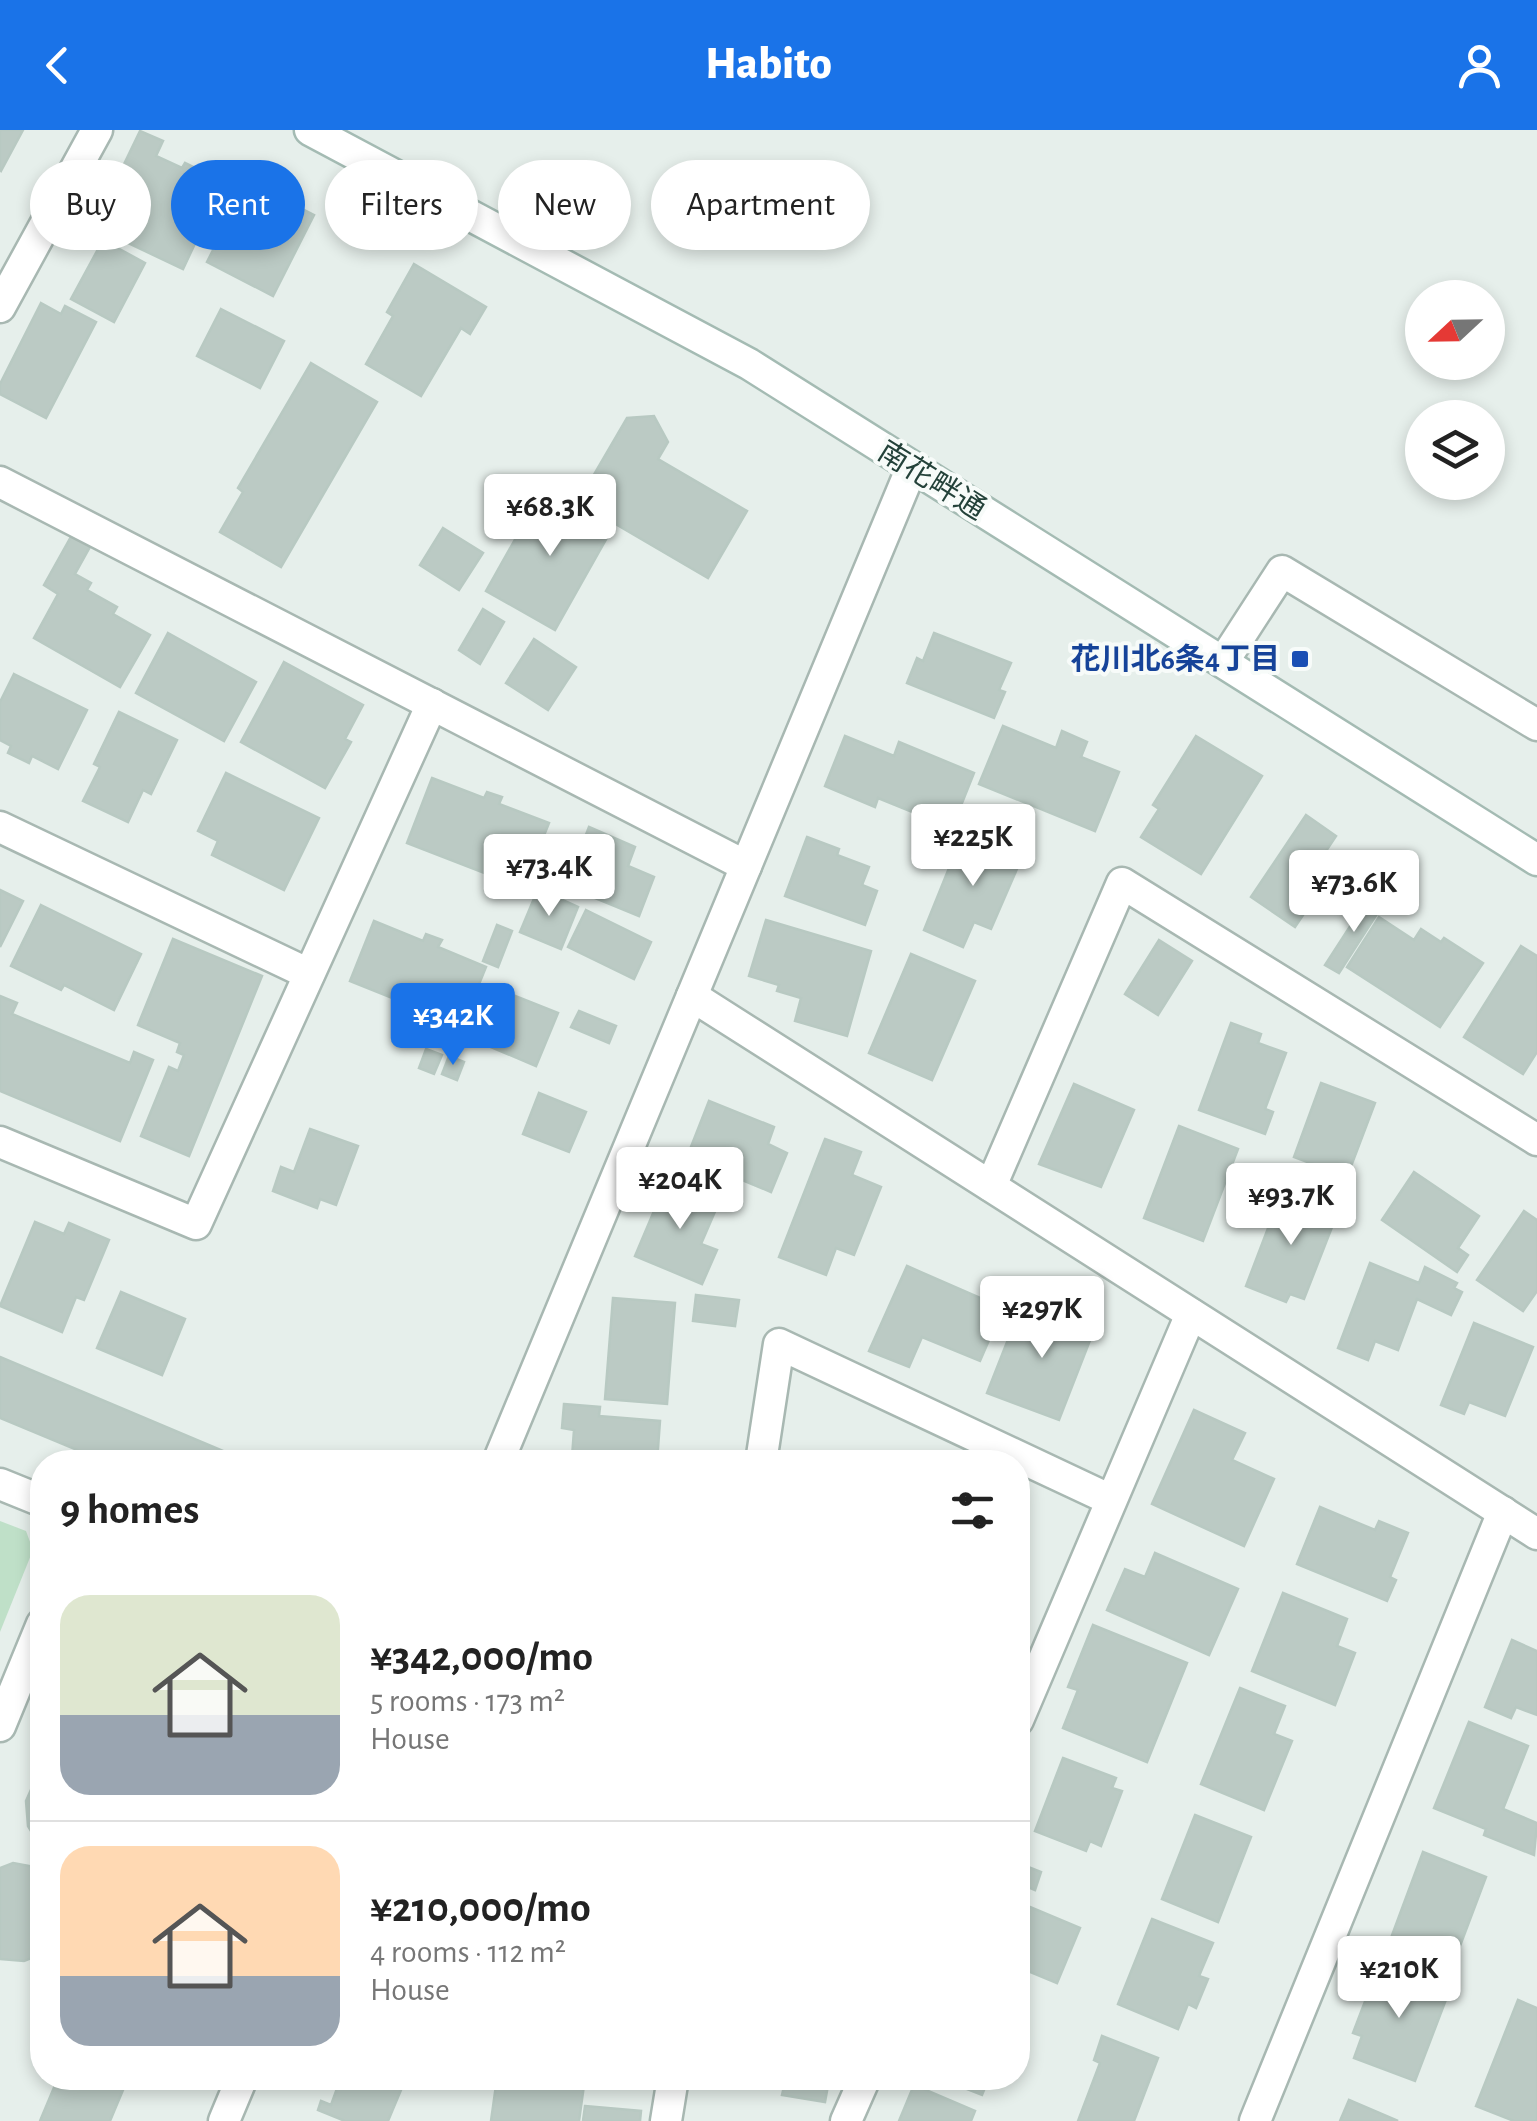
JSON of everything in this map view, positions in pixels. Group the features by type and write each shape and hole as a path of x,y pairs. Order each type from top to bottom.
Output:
{"street":[{"path":"0,308 97,130"},
{"name":"南花畔通","path":"310,130 749,364 1537,860"},
{"path":"503,1450 912,467"},
{"path":"0,482 746,866"},
{"path":"1223,662 1282,571 1537,725"},
{"path":"0,1142 196,1224 432,704"},
{"path":"0,828 309,974"},
{"path":"991,1186 1122,883 1537,1140"},
{"path":"692,996 1537,1534"},
{"path":"1030,1692 1190,1314"},
{"path":"764,1450 778,1344 1005,1450"},
{"path":"1030,1462 1112,1500"},
{"path":"0,1484 30,1496"},
{"path":"1255,2121 1503,1512"},
{"path":"0,1726 30,1653"},
{"path":"224,2121 237,2090"},
{"path":"666,2121 670,2090"},
{"path":"846,2121 860,2090"}],"green space":[{"path":"0,1521 26,1531 30,1557 0,1632"}],"building":[{"path":"0,130 23,130 1,171 0,170"},
{"path":"140,131 163,141 156,156 171,163 171,250 192,250 183,269 143,250 151,250 151,160 126,160"},
{"path":"305,210 314,215 305,233"},
{"path":"98,250 121,250 145,263 114,322 71,299"},
{"path":"213,250 296,250 273,296 207,262"},
{"path":"414,264 486,307 470,334 461,328 421,396 366,364 393,316 387,312"},
{"path":"41,303 61,314 65,306 96,322 46,418 0,394 0,384"},
{"path":"221,309 284,341 260,388 197,356"},
{"path":"311,363 377,402 281,567 220,532 243,492 238,488"},
{"path":"654,416 668,442 658,459 747,511 708,578 578,502 627,418"},
{"path":"544,488 613,527 555,630 486,591"},
{"path":"443,528 483,553 459,590 420,565"},
{"path":"72,535 91,545 75,574 91,583 87,590 117,607 113,614 150,635 120,687 34,638 58,594 44,585"},
{"path":"483,609 504,622 480,664 459,650"},
{"path":"168,633 256,682 224,741 136,693"},
{"path":"934,633 1011,663 999,690 1005,692 994,718 907,683 917,658 923,661"},
{"path":"534,639 576,667 548,710 506,683"},
{"path":"284,662 363,705 345,739 351,742 325,788 241,742"},
{"path":"14,674 87,710 58,769 32,756 29,763 8,753 11,746 0,740 0,702"},
{"path":"119,712 177,740 151,794 143,790 128,822 83,801 100,767 94,764"},
{"path":"1003,726 1056,748 1062,731 1087,742 1081,757 1119,772 1095,831 979,784"},
{"path":"845,736 894,756 899,742 974,773 952,828 878,798 875,807 825,786"},
{"path":"1196,736 1262,776 1201,874 1141,837 1159,809 1153,805"},
{"path":"226,773 319,818 284,890 212,855 218,841 198,831"},
{"path":"432,778 484,798 487,792 502,797 499,804 549,823 523,888 407,843"},
{"path":"1306,815 1336,836 1322,857 1336,866 1295,927 1251,897"},
{"path":"589,827 635,847 628,866 654,877 639,916 566,886"},
{"path":"964,831 1023,855 991,929 974,922 963,947 924,930"},
{"path":"807,837 839,849 837,855 869,867 862,885 877,891 865,925 785,896"},
{"path":"538,889 578,907 561,949 520,932"},
{"path":"0,890 23,901 0,947"},
{"path":"1369,897 1382,906 1339,973 1325,965"},
{"path":"41,905 141,954 114,1010 64,985 61,990 11,966"},
{"path":"586,910 651,942 634,979 568,947"},
{"path":"1379,917 1414,940 1421,929 1441,942 1444,938 1483,963 1440,1027 1347,967"},
{"path":"766,920 871,951 847,1036 795,1021 801,998 777,991 779,985 749,976"},
{"path":"374,921 423,941 426,934 442,940 438,947 486,967 462,1026 350,981"},
{"path":"497,925 512,931 498,967 483,961"},
{"path":"173,939 262,976 189,1156 141,1136 169,1067 178,1071 184,1055 177,1052 180,1043 138,1025"},
{"path":"1159,940 1192,961 1158,1015 1125,994"},
{"path":"1521,946 1537,956 1537,1052 1523,1074 1464,1037"},
{"path":"911,954 975,981 932,1080 869,1053"},
{"path":"500,990 558,1013 536,1066 479,1042"},
{"path":"0,996 17,1003 12,1014 130,1063 134,1052 153,1060 120,1141 0,1091"},
{"path":"579,1011 616,1026 609,1043 571,1027"},
{"path":"1231,1023 1261,1034 1258,1043 1286,1053 1265,1109 1273,1112 1265,1134 1199,1110"},
{"path":"426,1049 442,1055 434,1074 419,1068"},
{"path":"449,1056 464,1062 457,1080 442,1074"},
{"path":"1321,1083 1375,1103 1347,1177 1294,1157"},
{"path":"1074,1084 1134,1110 1101,1187 1039,1164"},
{"path":"539,1093 586,1112 569,1152 523,1134"},
{"path":"709,1101 774,1127 768,1144 787,1153 771,1192 687,1157"},
{"path":"1179,1126 1238,1149 1203,1241 1144,1218"},
{"path":"310,1129 358,1146 336,1205 320,1199 317,1208 273,1191 281,1167 294,1172"},
{"path":"825,1139 861,1152 852,1175 881,1187 854,1255 836,1248 826,1275 779,1257"},
{"path":"1414,1172 1479,1216 1458,1248 1468,1255 1457,1272 1382,1220"},
{"path":"668,1178 720,1200 701,1244 717,1250 702,1284 635,1256"},
{"path":"1283,1189 1319,1202 1315,1214 1334,1222 1304,1299 1290,1294 1286,1302 1246,1286"},
{"path":"1524,1211 1537,1220 1537,1291 1523,1311 1477,1280"},
{"path":"35,1222 64,1234 69,1223 109,1240 84,1300 76,1297 62,1332 0,1306"},
{"path":"1370,1263 1419,1283 1425,1267 1457,1283 1454,1288 1462,1292 1451,1315 1417,1299 1398,1350 1375,1341 1368,1360 1338,1348"},
{"path":"907,1266 1003,1308 980,1361 922,1337 909,1367 869,1351"},
{"path":"121,1292 185,1319 162,1375 97,1348"},
{"path":"696,1295 739,1300 735,1326 693,1321"},
{"path":"613,1298 675,1303 667,1404 605,1399"},
{"path":"1035,1301 1096,1325 1059,1420 987,1393 1013,1327 1023,1331"},
{"path":"1474,1323 1533,1347 1505,1416 1469,1402 1464,1414 1441,1405"},
{"path":"0,1357 221,1450 77,1450 0,1418"},
{"path":"564,1404 600,1407 599,1416 660,1421 658,1450 573,1450 574,1430 562,1428"},
{"path":"1194,1410 1245,1433 1232,1460 1274,1479 1244,1546 1152,1504"},
{"path":"1320,1507 1375,1530 1379,1521 1408,1533 1390,1577 1396,1580 1387,1601 1297,1564"},
{"path":"1155,1553 1238,1589 1209,1655 1107,1610 1125,1569 1145,1577"},
{"path":"1283,1593 1347,1619 1337,1646 1355,1653 1335,1705 1252,1671"},
{"path":"1093,1625 1187,1663 1147,1762 1063,1728 1078,1690 1068,1687"},
{"path":"1512,1640 1537,1651 1537,1715 1516,1707 1511,1718 1485,1707"},
{"path":"1240,1688 1285,1706 1274,1734 1292,1741 1264,1810 1201,1784"},
{"path":"1469,1722 1528,1746 1503,1809 1537,1823 1534,1855 1484,1835 1486,1829 1434,1808"},
{"path":"1063,1758 1116,1778 1112,1788 1122,1791 1101,1846 1090,1841 1086,1851 1035,1831"},
{"path":"30,1792 30,1829 28,1826 26,1801"},
{"path":"1195,1815 1251,1837 1218,1922 1162,1899"},
{"path":"1423,1852 1486,1877 1454,1962 1391,1938"},
{"path":"13,1863 30,1866 30,1959 24,1961 0,1959 0,1868"},
{"path":"1030,1868 1041,1872 1035,1890 1030,1888"},
{"path":"1030,1907 1080,1928 1057,1983 1030,1972"},
{"path":"1152,1919 1213,1943 1199,1976 1208,1979 1196,2008 1188,2004 1178,2029 1118,2004"},
{"path":"1380,1962 1450,1989 1415,2081 1354,2058 1362,2036 1353,2033"},
{"path":"1518,2000 1537,2008 1537,2121 1514,2121 1476,2106"},
{"path":"1102,2036 1158,2058 1134,2121 1078,2121 1100,2063 1094,2060"},
{"path":"53,2090 123,2090 110,2121 40,2121"},
{"path":"336,2090 401,2090 388,2121 345,2121 318,2110 321,2101 331,2105"},
{"path":"495,2090 583,2090 579,2121 491,2121"},
{"path":"783,2090 827,2090 825,2102 782,2095"},
{"path":"912,2090 926,2090 975,2111 971,2121 899,2121"},
{"path":"1349,2100 1398,2121 1340,2121"},
{"path":"585,2106 641,2111 640,2121 583,2121"}],"place":[{"name":"花川北6条4丁目","path":"1300,659"}]}
